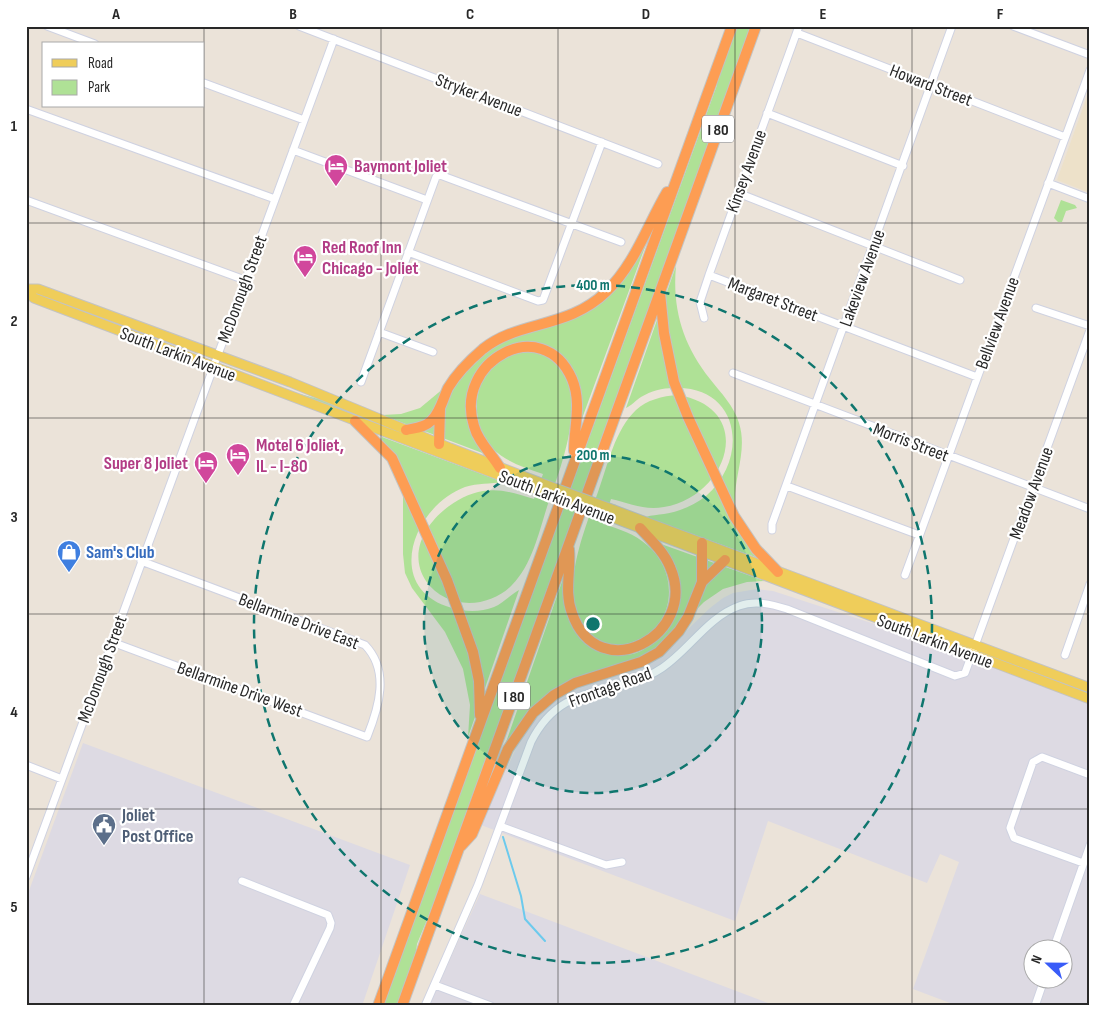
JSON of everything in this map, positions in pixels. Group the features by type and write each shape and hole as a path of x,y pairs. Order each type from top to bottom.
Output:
{"highway":[{"name":"I 80","path":"378,1006 732,26"},
{"name":"I 80","path":"402,1006 756,26"},
{"path":"406,430 428,424 440,407 458,373 491,343 514,332 572,315 605,293 631,260 650,220 679,172"},
{"path":"660,292 664,333 674,382 688,417 734,516 753,544 778,572"},
{"path":"500,468 474,427 470,405 472,394 481,373 493,359 509,350 524,347 540,349 554,356 568,371 572,380 577,402 574,461"},
{"path":"439,444 440,407"},
{"path":"355,421 392,458 454,596 469,638 478,681 480,709 477,731"},
{"path":"568,544 568,595 575,621 584,634 597,644 612,650 627,650 644,644 660,631 666,623 674,603 676,590 671,568 662,553 640,528"},
{"path":"458,848 472,834 508,749 533,713 554,695 575,683 640,662 659,652 679,631 688,617 702,582 702,548"},
{"path":"702,582 725,560"}],"main road":[{"name":"South Larkin Avenue","path":"26,290 38,289 218,355 500,468 540,486"},
{"name":"South Larkin Avenue","path":"26,290 34,298 213,367 355,421 540,486 702,548 725,560 1090,699"},
{"name":"South Larkin Avenue","path":"610,513 640,528 778,572 1090,688"}],"street":[{"path":"47,26 90,42"},
{"name":"Stryker Avenue","path":"299,26 658,164"},
{"name":"Lakeview Avenue","path":"772,530 772,524 814,405 874,247 952,26"},
{"path":"1013,26 1090,56"},
{"name":"Howard Street","path":"798,29 931,85 1065,137"},
{"name":"Kinsey Avenue","path":"704,318 700,302 798,29"},
{"name":"McDonough Street","path":"26,877 334,39"},
{"name":"Bellview Avenue","path":"905,576 1065,137 1087,85 1090,70"},
{"path":"205,84 304,120"},
{"path":"26,108 275,200"},
{"path":"767,113 903,166"},
{"path":"408,252 538,302 543,300 602,142"},
{"path":"293,150 427,200"},
{"path":"361,382 434,180 440,175 621,242"},
{"path":"1048,183 1090,199"},
{"path":"738,193 960,280"},
{"path":"26,200 245,280"},
{"name":"Margaret Street","path":"709,275 978,376"},
{"path":"1036,308 1090,328"},
{"name":"Meadow Avenue","path":"973,655 1090,328"},
{"path":"379,332 433,352"},
{"name":"Morris Street","path":"733,373 1090,509"},
{"path":"786,486 919,535"},
{"name":"Bellarmine Drive East","path":"142,561 365,645 378,661 381,675 377,709 367,737"},
{"path":"1065,655 1090,584"},
{"name":"Frontage Road","path":"425,1006 475,892 531,742 550,714 575,698 661,669 718,618 738,606 752,603 773,605 873,642 955,676 965,673 973,655"},
{"name":"Bellarmine Drive West","path":"112,642 367,737"},
{"path":"1083,863 1014,838 1010,828 1036,759 1042,757 1090,776"},
{"path":"26,765 62,779"},
{"path":"500,826 606,865 622,862"},
{"path":"1056,940 1090,844"},
{"path":"242,881 328,914 330,917 330,928 293,1006"},
{"path":"435,985 491,1006"},
{"path":"1036,1006 1041,990"}],"shaded area":[{"path":"1090,92 1090,193 1057,180"},
{"path":"757,589 773,591 896,631 1090,705 1090,1006 958,1006 913,989 959,862 940,854 927,883 768,821 735,921 481,825 524,731 549,704 584,685 648,664 660,656 723,598 733,593"},
{"path":"83,743 410,865 362,1006 35,1006 26,1003 26,899"},
{"path":"480,894 776,1006 429,1006"}],"green space":[{"path":"736,26 751,26 440,888 417,944 416,952 397,1006 383,1006 717,85 717,78"},
{"path":"1061,200 1075,205 1077,208 1066,211 1062,222 1058,222 1054,218"},
{"path":"652,228 580,424 561,359 515,345 470,388 485,454 382,415 401,414 420,408 498,343 596,305"},
{"path":"676,266 675,282 678,312 686,340 701,366 731,405 739,423 742,444 735,506 736,512 758,558 646,517 681,510 706,496 720,480 729,463 733,444 731,427 725,411 713,398 696,390 674,388 657,390 641,397 626,408"},
{"path":"525,351 550,358 564,373 571,392 572,415 568,440 534,548 519,577 503,593 492,599 468,603 456,601 434,590 426,581 419,566 419,551 423,537 431,524 455,502 483,491 503,491 534,499 543,474 523,467 497,453 484,437 479,425 477,412 477,398 487,373 495,363 507,356"},
{"path":"293,393 329,402 414,437 414,439"},
{"path":"678,395 703,403 718,417 725,434 725,452 717,471 704,487 686,500 664,507 650,508 611,499 603,524 632,535 647,545 657,556 665,569 669,597 666,611 659,623 649,634 628,644 606,643 587,632 577,615 573,595 574,573 585,527 617,437 629,418 636,410 650,401"},
{"path":"382,437 503,482 465,487 446,497 431,512 419,529 413,548 412,567 417,584 431,598 452,608 473,611 489,609 519,590 468,737 470,705 463,669 445,632 412,588 405,573 403,554 403,494 389,448 381,440"},
{"path":"661,544 765,581 747,582 723,589 704,602 656,650 640,659 574,679 504,748 565,573 574,625 605,646 621,654 640,652 648,647 661,632 676,609"}],"waterway":[{"path":"503,837 521,896 525,919 545,941"}],"place":[{"name":"Baymont Joliet","path":"336,187"},
{"name":"Red Roof Inn Chicago - Joliet","path":"305,278"},
{"name":"Motel 6 Joliet, IL - I-80","path":"238,476"},
{"name":"Super 8 Joliet","path":"206,484"},
{"name":"Sam's Club","path":"69,573"},
{"name":"Joliet Post Office","path":"104,846"}]}
